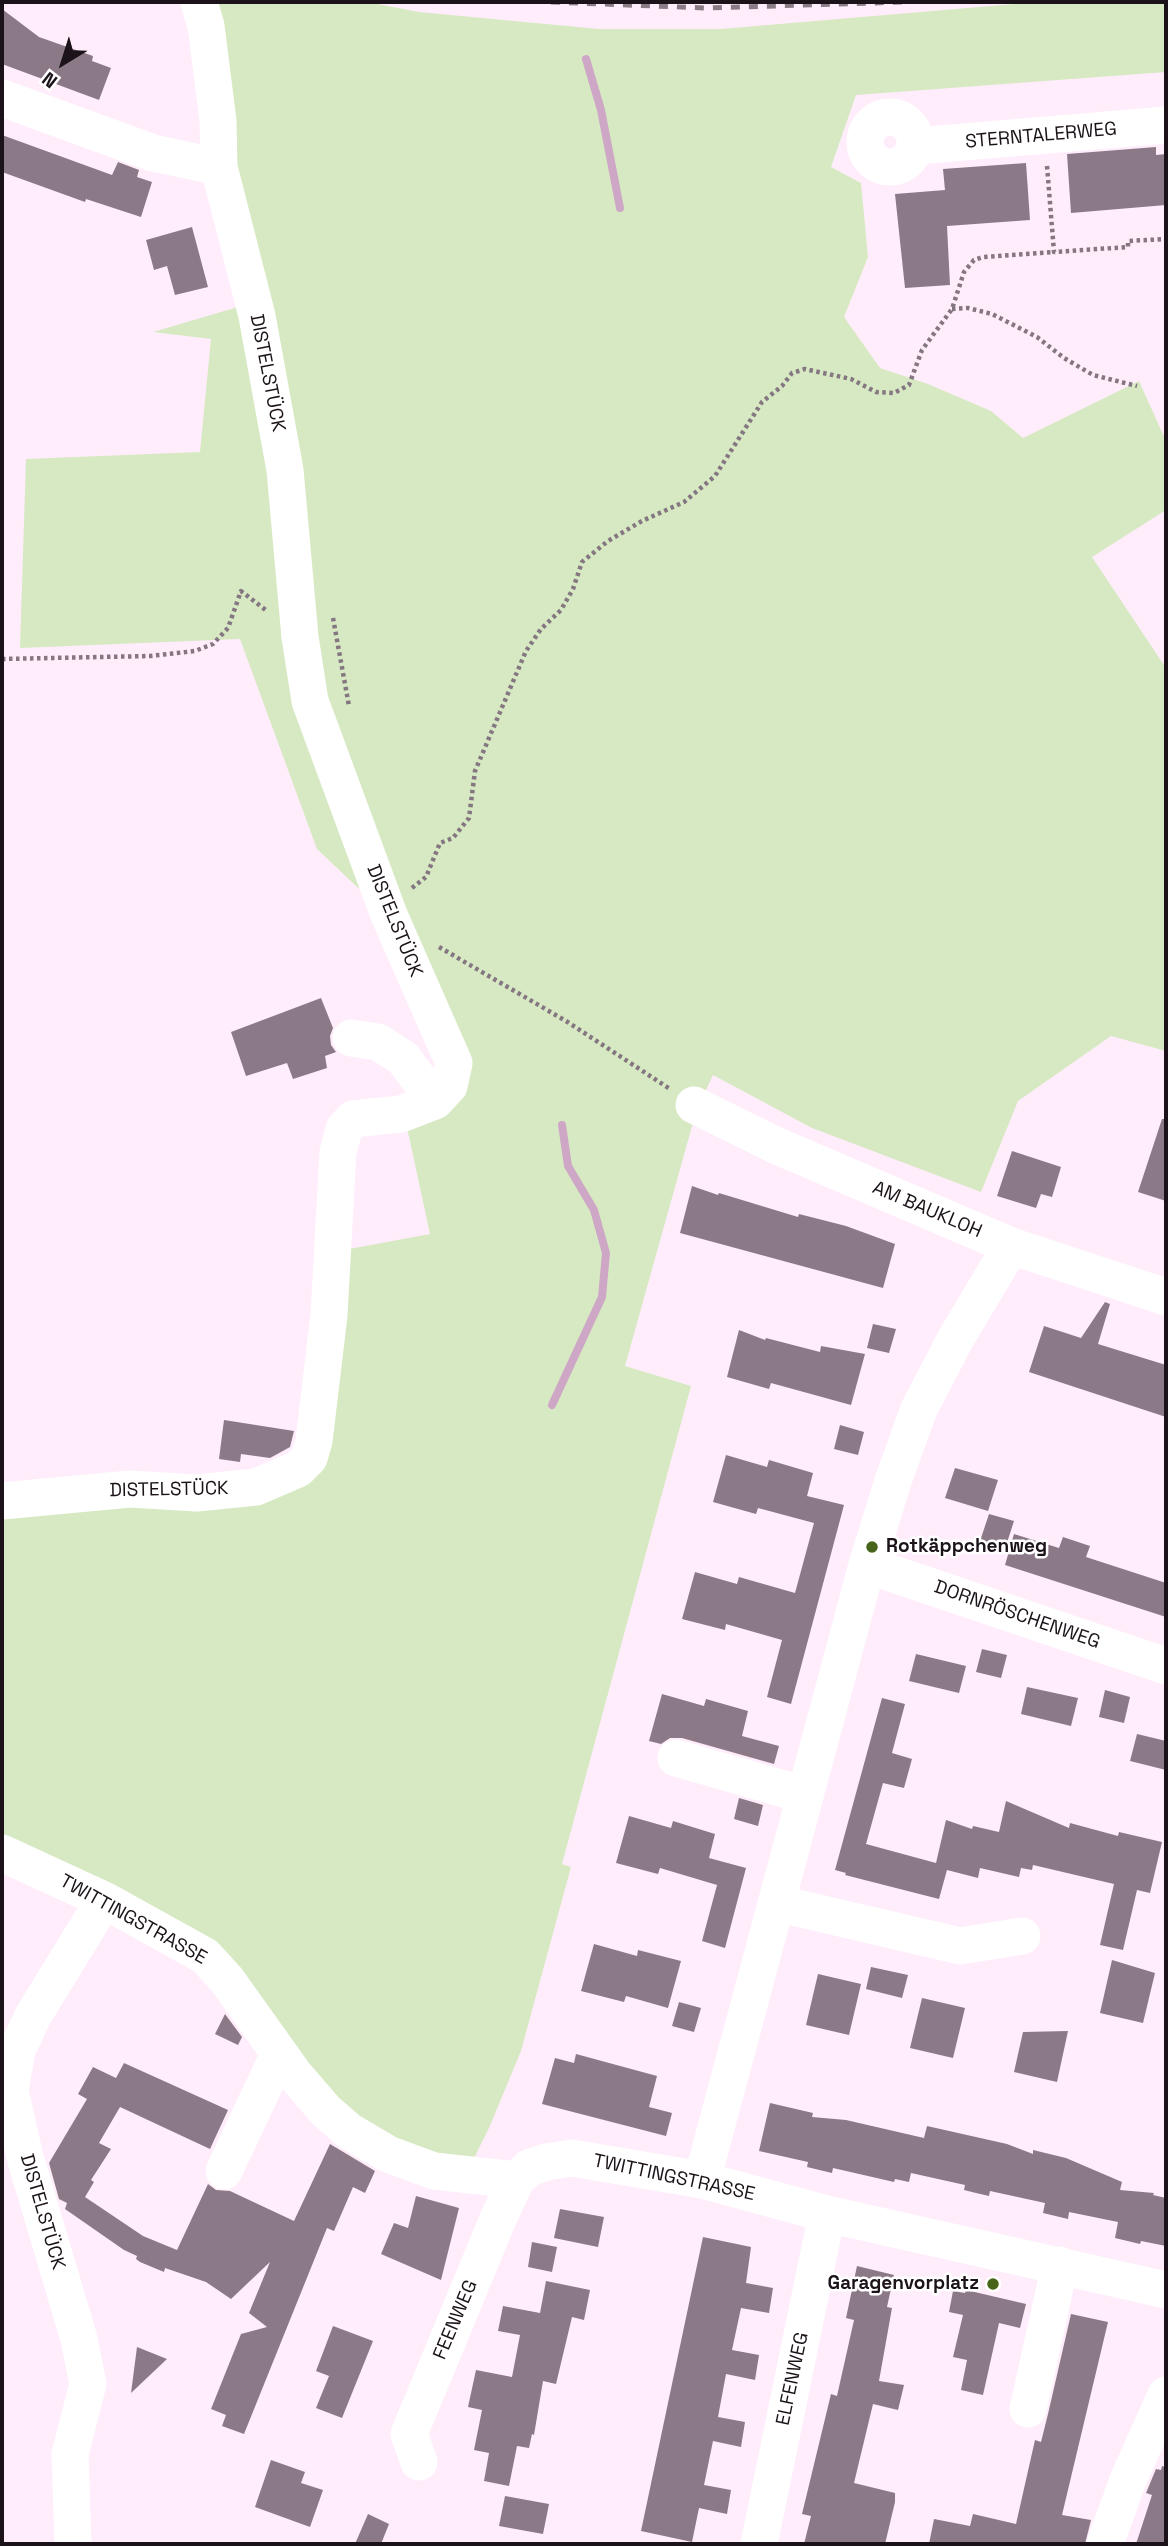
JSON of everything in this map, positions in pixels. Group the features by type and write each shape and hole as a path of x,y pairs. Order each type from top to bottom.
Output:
{"street":[{"name":"DISTELSTÜCK","path":"2,1501 130,1489 197,1493 256,1487 298,1469 309,1458 314,1441 329,1315 338,1152 344,1129 353,1119 401,1114 435,1101 449,1086 454,1063 389,915 310,701 300,637 285,470 257,316 219,167 218,121 206,26 199,2"},
{"path":"2,98 153,153 219,167"},
{"name":"STERNTALERWEG","path":"916,146 1166,125"},
{"path":"351,1038 378,1042 403,1058 435,1101"},
{"name":"AM BAUKLOH","path":"694,1105 775,1145 1011,1246 1166,1297"},
{"path":"702,2180 867,1565 919,1409 956,1338 1011,1246"},
{"name":"DORNRÖSCHENWEG","path":"867,1565 1166,1666"},
{"path":"676,1758 805,1795"},
{"name":"TWITTINGSTRASSE","path":"2,1853 104,1900 205,1956 227,1980 279,2054 326,2111 349,2131 388,2154 434,2171 516,2180 529,2168 572,2158 702,2180 827,2214 1166,2290"},
{"name":"DISTELSTÜCK","path":"73,2544 70,2454 88,2384 79,2339 25,2157 10,2091 17,2050 33,2016 104,1900"},
{"path":"776,1903 960,1946 1022,1936"},
{"path":"223,2172 279,2054"},
{"name":"FEENWEG","path":"419,2462 409,2434 516,2180"},
{"name":"ELFENWEG","path":"759,2544 827,2214"},
{"path":"1028,2409 1060,2265"},
{"path":"1105,2544 1128,2480 1166,2395"}],"path":[{"path":"1045,136 1054,252"},
{"path":"410,889 426,877 440,842 453,838 469,818 475,771 526,651 541,629 561,610 573,589 582,562 608,541 642,521 684,502 715,476 762,401 782,386 792,373 805,369 851,379 876,392 894,393 909,385 922,350 952,309 964,272 974,260 983,257 1128,247 1128,242 1166,239"},
{"path":"952,309 968,308 992,314 1037,337 1064,358 1093,375 1137,386"},
{"path":"2,659 150,656 195,651 213,644 228,628 242,591 300,637"},
{"path":"331,606 349,710"},
{"path":"429,941 566,1021 694,1105"}],"green space":[{"path":"212,2 367,2 419,12 599,29 721,29 1038,2 1166,2 1166,72 856,95 831,167 861,183 868,257 844,317 880,368 928,384 991,411 1023,438 1139,381 1166,441 1166,510 1092,557 1166,668 1166,1051 1111,1036 1018,1101 981,1192 812,1128 713,1075 696,1112 625,1366 691,1386 562,1864 571,1867 521,2051 471,2164 364,2131 237,1983 2,1848 2,1501 298,1469 333,1252 430,1234 405,1118 443,1104 410,937 317,849 240,639 20,648 26,459 200,452 211,339 153,332 238,307 232,165"}],"building":[{"path":"2,9 39,37 93,56 92,61 111,68 99,100 2,64"},
{"path":"2,135 112,175 118,162 139,170 137,177 152,182 141,217 86,199 85,202 2,172"},
{"path":"1156,147 1156,155 1166,154 1166,205 1071,213 1067,154"},
{"path":"1026,163 1030,220 947,226 950,285 905,288 895,194 945,190 943,169"},
{"path":"192,227 208,287 175,295 167,266 154,270 146,240"},
{"path":"321,998 333,1028 331,1045 336,1052 325,1056 327,1068 293,1079 287,1063 246,1076 231,1032"},
{"path":"1162,1119 1166,1119 1166,1201 1138,1192"},
{"path":"1012,1151 1061,1167 1052,1197 1041,1194 1036,1208 997,1196"},
{"path":"692,1186 798,1217 799,1214 846,1226 895,1244 883,1288 680,1233"},
{"path":"1105,1302 1110,1304 1098,1344 1166,1365 1166,1417 1029,1372 1044,1326 1081,1338"},
{"path":"873,1324 896,1329 889,1353 867,1348"},
{"path":"739,1330 765,1340 766,1338 820,1352 821,1346 865,1354 851,1405 771,1383 769,1389 727,1377"},
{"path":"224,1420 294,1431 290,1447 270,1458 241,1454 240,1462 219,1459"},
{"path":"840,1425 864,1432 858,1455 834,1449"},
{"path":"726,1455 767,1467 769,1460 813,1473 807,1496 844,1505 791,1704 767,1697 782,1640 726,1624 725,1630 682,1619 695,1572 737,1584 739,1577 795,1593 814,1523 758,1508 756,1514 713,1502"},
{"path":"955,1468 998,1480 988,1511 945,1498"},
{"path":"989,1514 1014,1521 1005,1549 980,1541"},
{"path":"1014,1534 1059,1548 1063,1537 1090,1546 1086,1557 1166,1583 1166,1617 1005,1565"},
{"path":"982,1649 1007,1655 1001,1678 976,1672"},
{"path":"916,1654 966,1666 959,1693 909,1681"},
{"path":"1027,1687 1078,1698 1071,1726 1021,1714"},
{"path":"1105,1690 1130,1697 1124,1723 1099,1717"},
{"path":"662,1694 704,1706 706,1699 748,1711 742,1736 779,1746 774,1764 682,1738 670,1738 661,1744 649,1741"},
{"path":"882,1698 905,1704 892,1753 912,1759 904,1788 883,1783 866,1844 936,1863 946,1820 972,1829 973,1826 999,1832 1006,1801 1069,1828 1070,1823 1118,1836 1119,1832 1162,1842 1150,1893 1137,1890 1123,1950 1100,1945 1114,1884 1033,1865 1032,1870 1021,1868 1019,1877 980,1868 978,1878 947,1870 939,1899 845,1875 846,1873 835,1870"},
{"path":"1137,1734 1166,1741 1166,1770 1130,1761"},
{"path":"739,1798 763,1805 758,1826 734,1819"},
{"path":"629,1816 671,1828 673,1821 715,1834 709,1858 746,1868 725,1948 702,1941 717,1885 660,1868 658,1874 616,1863"},
{"path":"594,1944 637,1956 638,1950 681,1961 668,2008 626,1996 624,2002 581,1991"},
{"path":"1112,1960 1155,1973 1143,2023 1100,2013"},
{"path":"871,1967 908,1975 902,1998 866,1989"},
{"path":"818,1974 861,1984 849,2035 806,2025"},
{"path":"922,1998 965,2008 953,2058 910,2048"},
{"path":"679,2002 701,2008 694,2032 672,2026"},
{"path":"225,2014 242,2037 238,2045 215,2034"},
{"path":"1068,2031 1057,2082 1014,2072 1023,2032"},
{"path":"576,2054 657,2076 649,2107 672,2113 666,2136 542,2104 555,2058 574,2063"},
{"path":"124,2063 228,2110 210,2149 120,2107 99,2143 111,2149 91,2180 94,2182 85,2197 143,2236 177,2250 208,2184 216,2190 230,2191 294,2221 330,2144 375,2171 365,2193 353,2187 334,2231 327,2228 244,2434 222,2426 226,2415 211,2409 241,2334 267,2327 249,2313 270,2262 231,2299 206,2282 165,2268 164,2272 140,2262 136,2259 137,2256 65,2209 67,2203 59,2199 49,2163 87,2099 78,2094 93,2067 116,2078"},
{"path":"770,2103 813,2113 812,2117 846,2120 924,2138 927,2126 1007,2144 1033,2154 1033,2150 1066,2158 1122,2182 1120,2190 1154,2193 1153,2195 1166,2198 1166,2246 1115,2238 1118,2222 1069,2212 1068,2219 1043,2213 1045,2203 990,2191 989,2196 964,2190 965,2185 911,2173 909,2182 895,2179 894,2182 833,2168 832,2173 807,2167 808,2162 759,2151"},
{"path":"416,2196 459,2208 441,2280 381,2254 394,2223 408,2228"},
{"path":"560,2209 604,2217 598,2247 554,2238"},
{"path":"703,2237 751,2247 746,2283 773,2288 769,2313 741,2308 732,2350 759,2355 755,2380 726,2374 718,2417 745,2422 741,2447 713,2441 704,2485 731,2490 727,2514 699,2508 692,2542 641,2531"},
{"path":"532,2242 557,2247 552,2272 528,2267"},
{"path":"857,2266 894,2275 887,2307 892,2308 879,2381 904,2385 898,2410 873,2404 854,2483 895,2493 895,2502 885,2544 804,2544 811,2516 802,2514 831,2394 837,2396 854,2320 846,2318"},
{"path":"546,2281 590,2290 584,2320 572,2317 556,2384 543,2381 534,2435 532,2434 529,2448 517,2446 509,2486 484,2481 489,2453 474,2450 482,2410 468,2407 476,2370 512,2377 520,2335 498,2331 503,2306 540,2313"},
{"path":"966,2290 1026,2304 1020,2328 999,2323 983,2395 961,2390 967,2360 953,2357 963,2315 949,2312 953,2291 965,2293"},
{"path":"1071,2314 1108,2322 1062,2515 1091,2520 1085,2544 929,2544 934,2519 970,2526 973,2514 1016,2524 1035,2440 1041,2442"},
{"path":"333,2326 373,2341 342,2418 316,2408 329,2376 316,2371"},
{"path":"137,2347 167,2359 131,2393"},
{"path":"271,2460 305,2472 301,2483 323,2490 310,2527 255,2507"},
{"path":"1162,2466 1166,2467 1166,2544 1136,2544 1152,2495 1146,2493 1156,2469 1161,2470"},
{"path":"505,2496 549,2504 543,2534 499,2526"},
{"path":"368,2514 389,2524 381,2544 355,2544"}],"waterway":[{"path":"586,59 601,110 620,208"},
{"path":"552,1405 602,1297 606,1253 594,1210 568,1166 562,1125"}],"railway":[{"path":"551,2 706,8 904,2"}],"place":[{"name":"Rotkäppchenweg","path":"872,1547"},
{"name":"Garagenvorplatz","path":"993,2284"}]}
